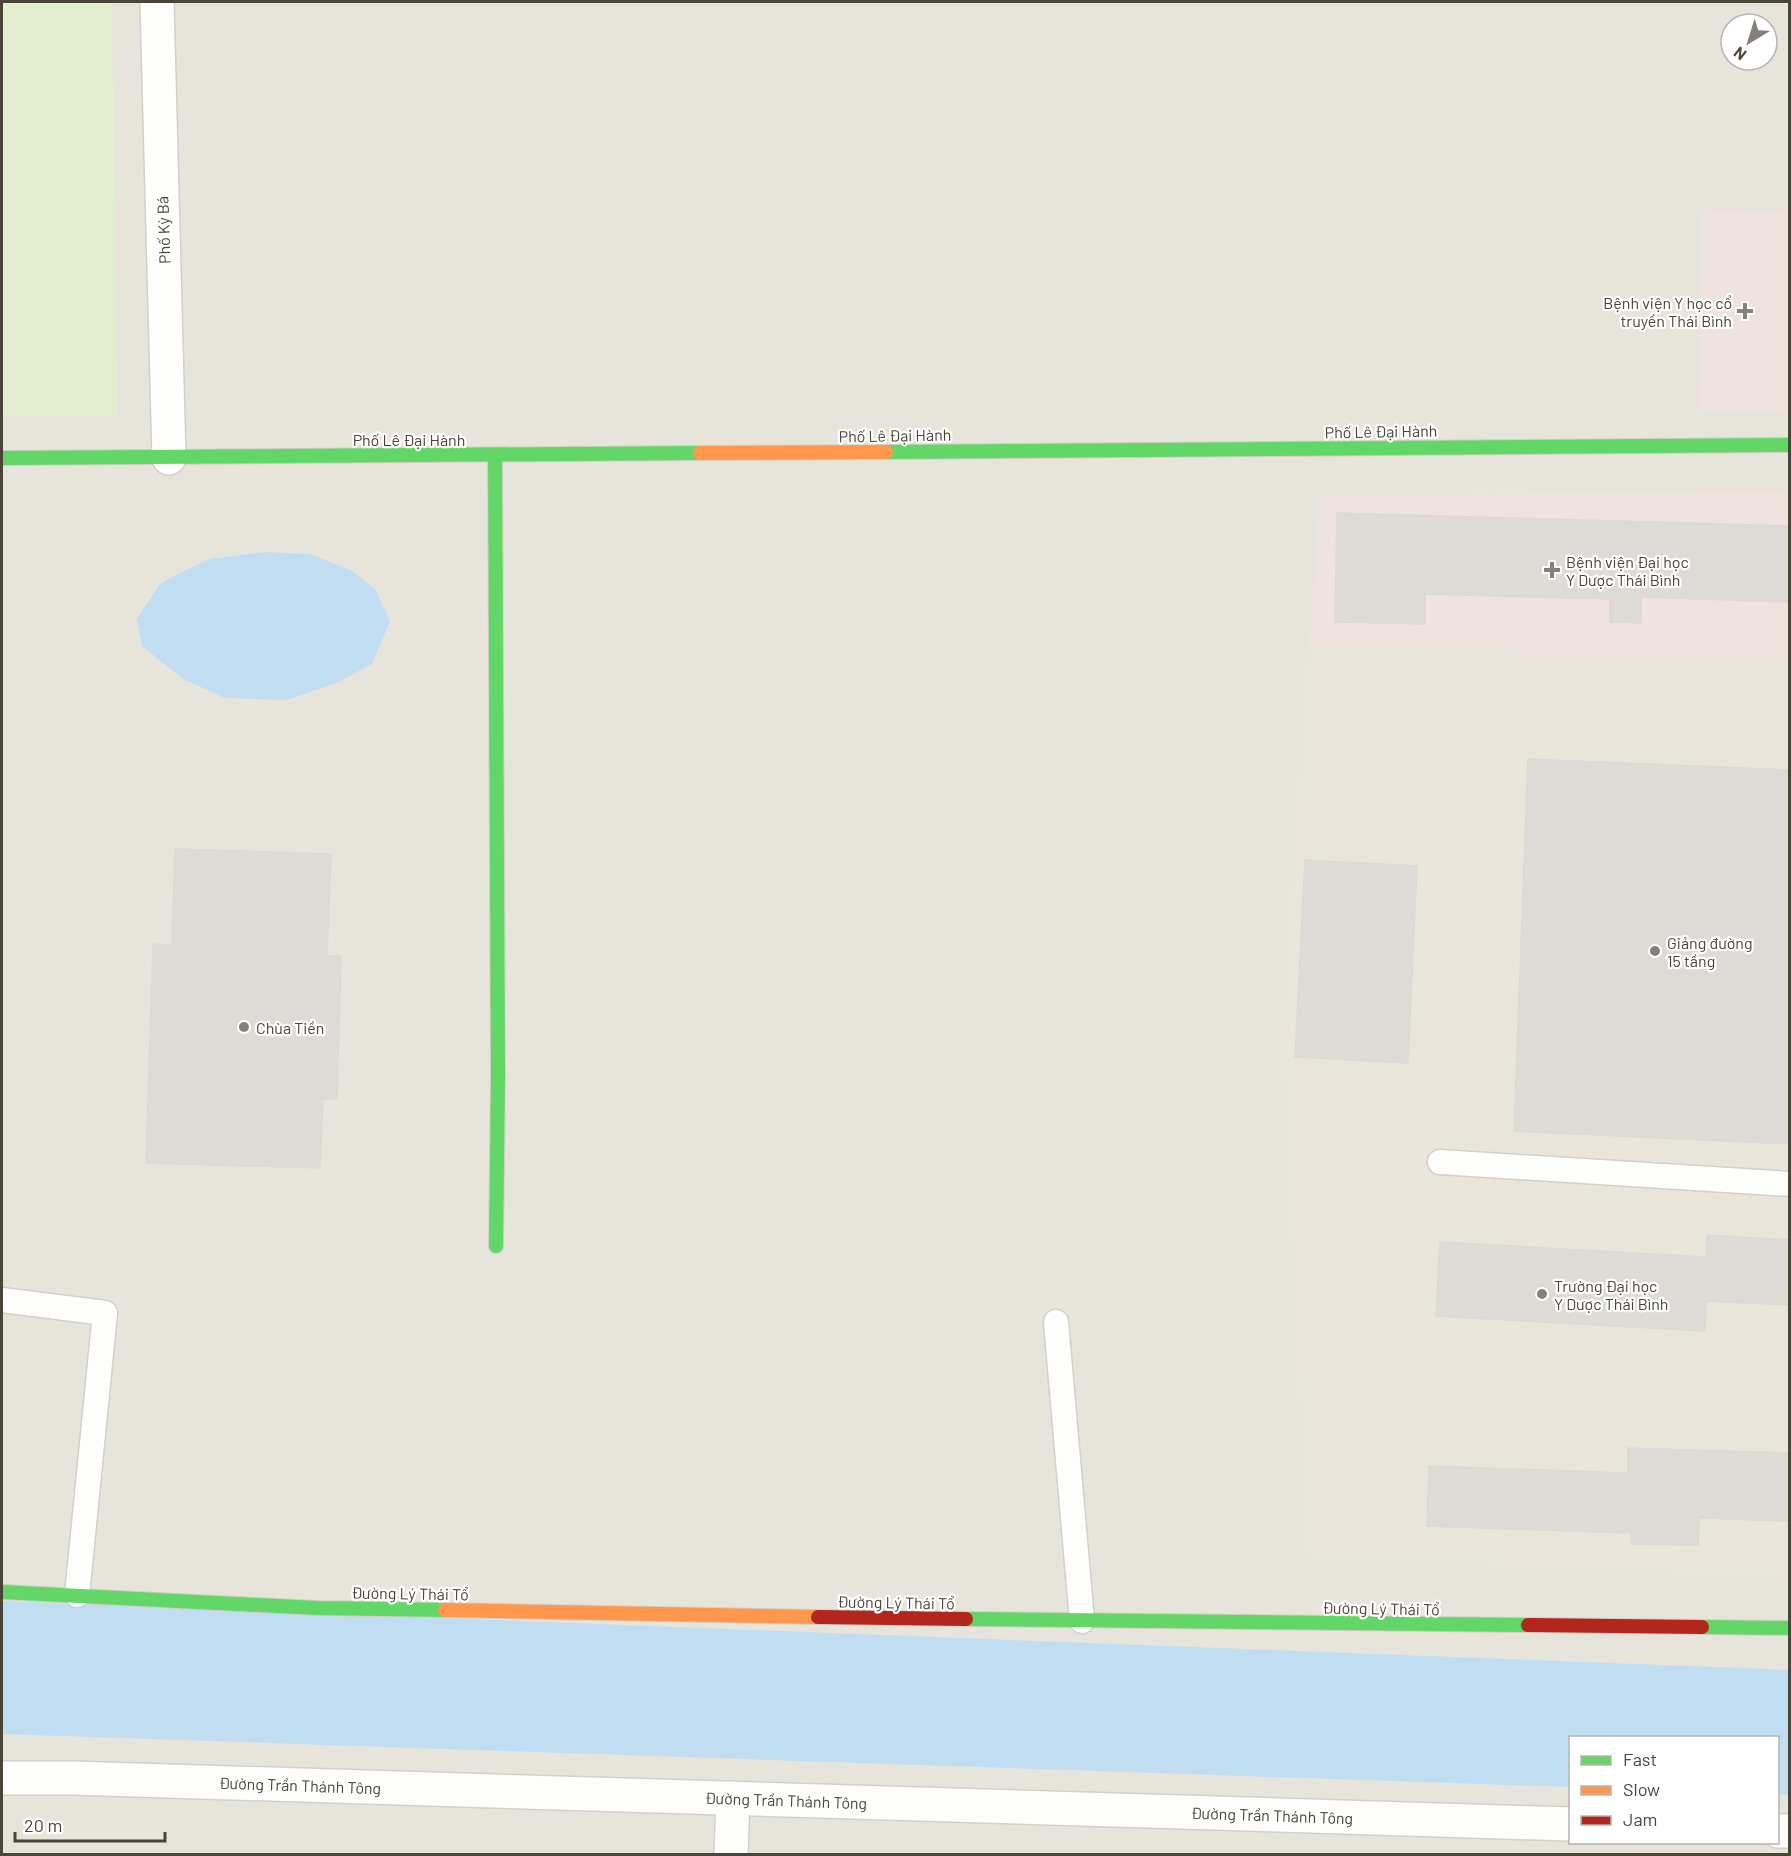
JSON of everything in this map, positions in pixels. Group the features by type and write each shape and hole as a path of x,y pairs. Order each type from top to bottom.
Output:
{"street":[{"name":"Phố Kỳ Bá","path":"157,2 169,458"},
{"name":"Phố Lê Đại Hành","path":"2,458 1790,445"},
{"path":"495,455 498,1075 496,1246"},
{"name":"Đường Lý Thái Tổ","path":"2,1592 316,1608 1083,1621 1790,1628"},
{"name":"Đường Trần Thánh Tông","path":"2,1778 1569,1824"},
{"path":"731,1854 733,1798"}],"lane":[{"path":"1440,1162 1790,1184"},
{"path":"2,1300 105,1313 77,1595"},
{"path":"1056,1322 1083,1621"}],"shaded area":[{"path":"2,2 1789,2 1789,1854 2,1854"},
{"name":"Bệnh viện Y học cổ truyền Thái Bình","path":"1702,210 1789,211 1789,411 1698,412"},
{"name":"Trường Đại học Y Dược Thái Bình","path":"1789,492 1789,1577 1308,1556 1282,1032 1320,495"},
{"name":"Bệnh viện Đại học Y Dược Thái Bình","path":"1789,492 1789,659 1309,645 1320,495"}],"green space":[{"path":"2,2 112,2 118,416 2,416"}],"water":[{"path":"265,552 310,554 352,571 375,589 390,621 372,664 336,683 287,700 224,698 182,678 142,646 137,619 160,584 210,559"},
{"path":"2,1601 1790,1670 1789,1795 1779,1794 1779,1736 1569,1736 1569,1787 2,1734"}],"building":[{"path":"1337,513 1790,526 1790,602 1641,597 1641,623 1610,622 1610,599 1425,594 1425,624 1335,622"},
{"name":"Giảng đường 15 tầng","path":"1528,759 1790,770 1790,1144 1514,1131"},
{"name":"Chùa Tiền","path":"175,849 331,854 327,956 341,956 337,1099 323,1099 320,1168 146,1163 153,944 172,945"},
{"path":"1305,860 1417,866 1408,1063 1295,1057"},
{"path":"1707,1235 1790,1240 1790,1305 1706,1301 1705,1331 1436,1316 1440,1242 1706,1257"},
{"path":"1628,1448 1790,1453 1790,1521 1699,1518 1698,1545 1632,1544 1631,1533 1427,1526 1429,1466 1628,1473"}],"traffic: fast":[{"path":"886,452 1790,445"},
{"path":"2,458 700,453"},
{"path":"495,455 498,1075 496,1246"},
{"path":"2,1592 317,1608 445,1610"},
{"path":"966,1619 1528,1625"},
{"path":"1702,1627 1790,1628"}],"traffic: slow":[{"path":"700,453 886,452"},
{"path":"445,1610 818,1617"}],"traffic: jam":[{"path":"818,1617 966,1619"},
{"path":"1528,1625 1702,1627"}],"place":[{"name":"Bệnh viện Y học cổ truyền Thái Bình","path":"1745,311"},
{"name":"Bệnh viện Đại học Y Dược Thái Bình","path":"1552,570"},
{"name":"Giảng đường 15 tầng","path":"1655,951"},
{"name":"Chùa Tiền","path":"244,1027"},
{"name":"Trường Đại học Y Dược Thái Bình","path":"1542,1294"}]}
